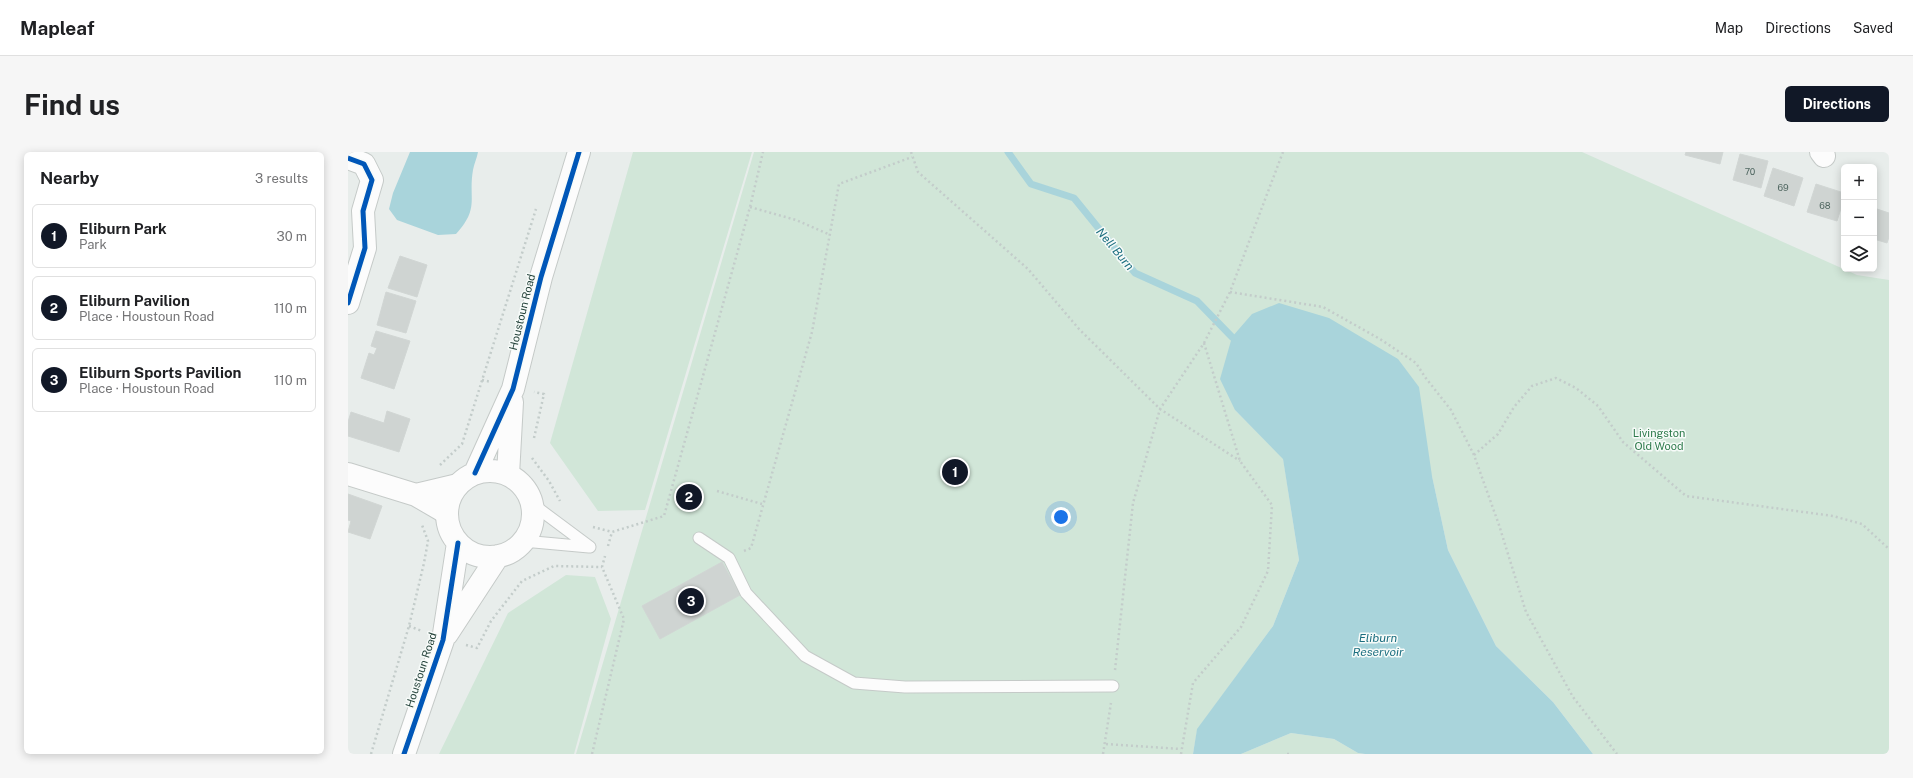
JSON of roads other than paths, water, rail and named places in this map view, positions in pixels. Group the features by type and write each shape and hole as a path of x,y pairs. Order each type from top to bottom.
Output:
{"street":[{"name":"Houstoun Road","path":"508,475 513,389 541,277 579,152"},
{"path":"348,158 364,164 372,180 363,210 365,248 348,303"},
{"name":"Houstoun Road","path":"404,754 443,640 458,543 452,534 447,513 450,498 466,479 513,389"},
{"path":"416,495 486,471 508,475 523,487 532,503"},
{"path":"348,474 416,495 447,513"},
{"name":"Houstoun Road","path":"443,640 498,556 512,550 523,541 530,530 533,517 532,503"},
{"path":"458,543 469,552 483,556 498,556"}],"lane":[{"path":"523,541 590,547 532,503"},
{"path":"699,538 729,558 746,593 805,656 854,683 905,686 1113,686"}],"water":[{"path":"410,152 478,152 473,170 471,210 456,234 438,235 397,220 389,209 393,193"},
{"name":"Eliburn Reservoir","path":"1279,303 1329,318 1398,359 1419,387 1432,476 1448,550 1496,646 1553,702 1593,754 1365,754 1358,753 1334,739 1291,733 1241,754 1193,754 1197,729 1273,626 1299,560 1283,459 1235,410 1220,379 1232,337 1252,314"}],"waterway":[{"name":"Nell Burn","path":"1008,152 1031,184 1074,198 1135,273 1197,301 1232,337"}],"place":[{"name":"Eliburn Park","path":"955,472"},
{"name":"Eliburn Pavilion","path":"689,497"},
{"name":"Eliburn Sports Pavilion","path":"691,601"}],"park label":[{"name":"Livingston Old Wood","path":"1659,439"}]}
